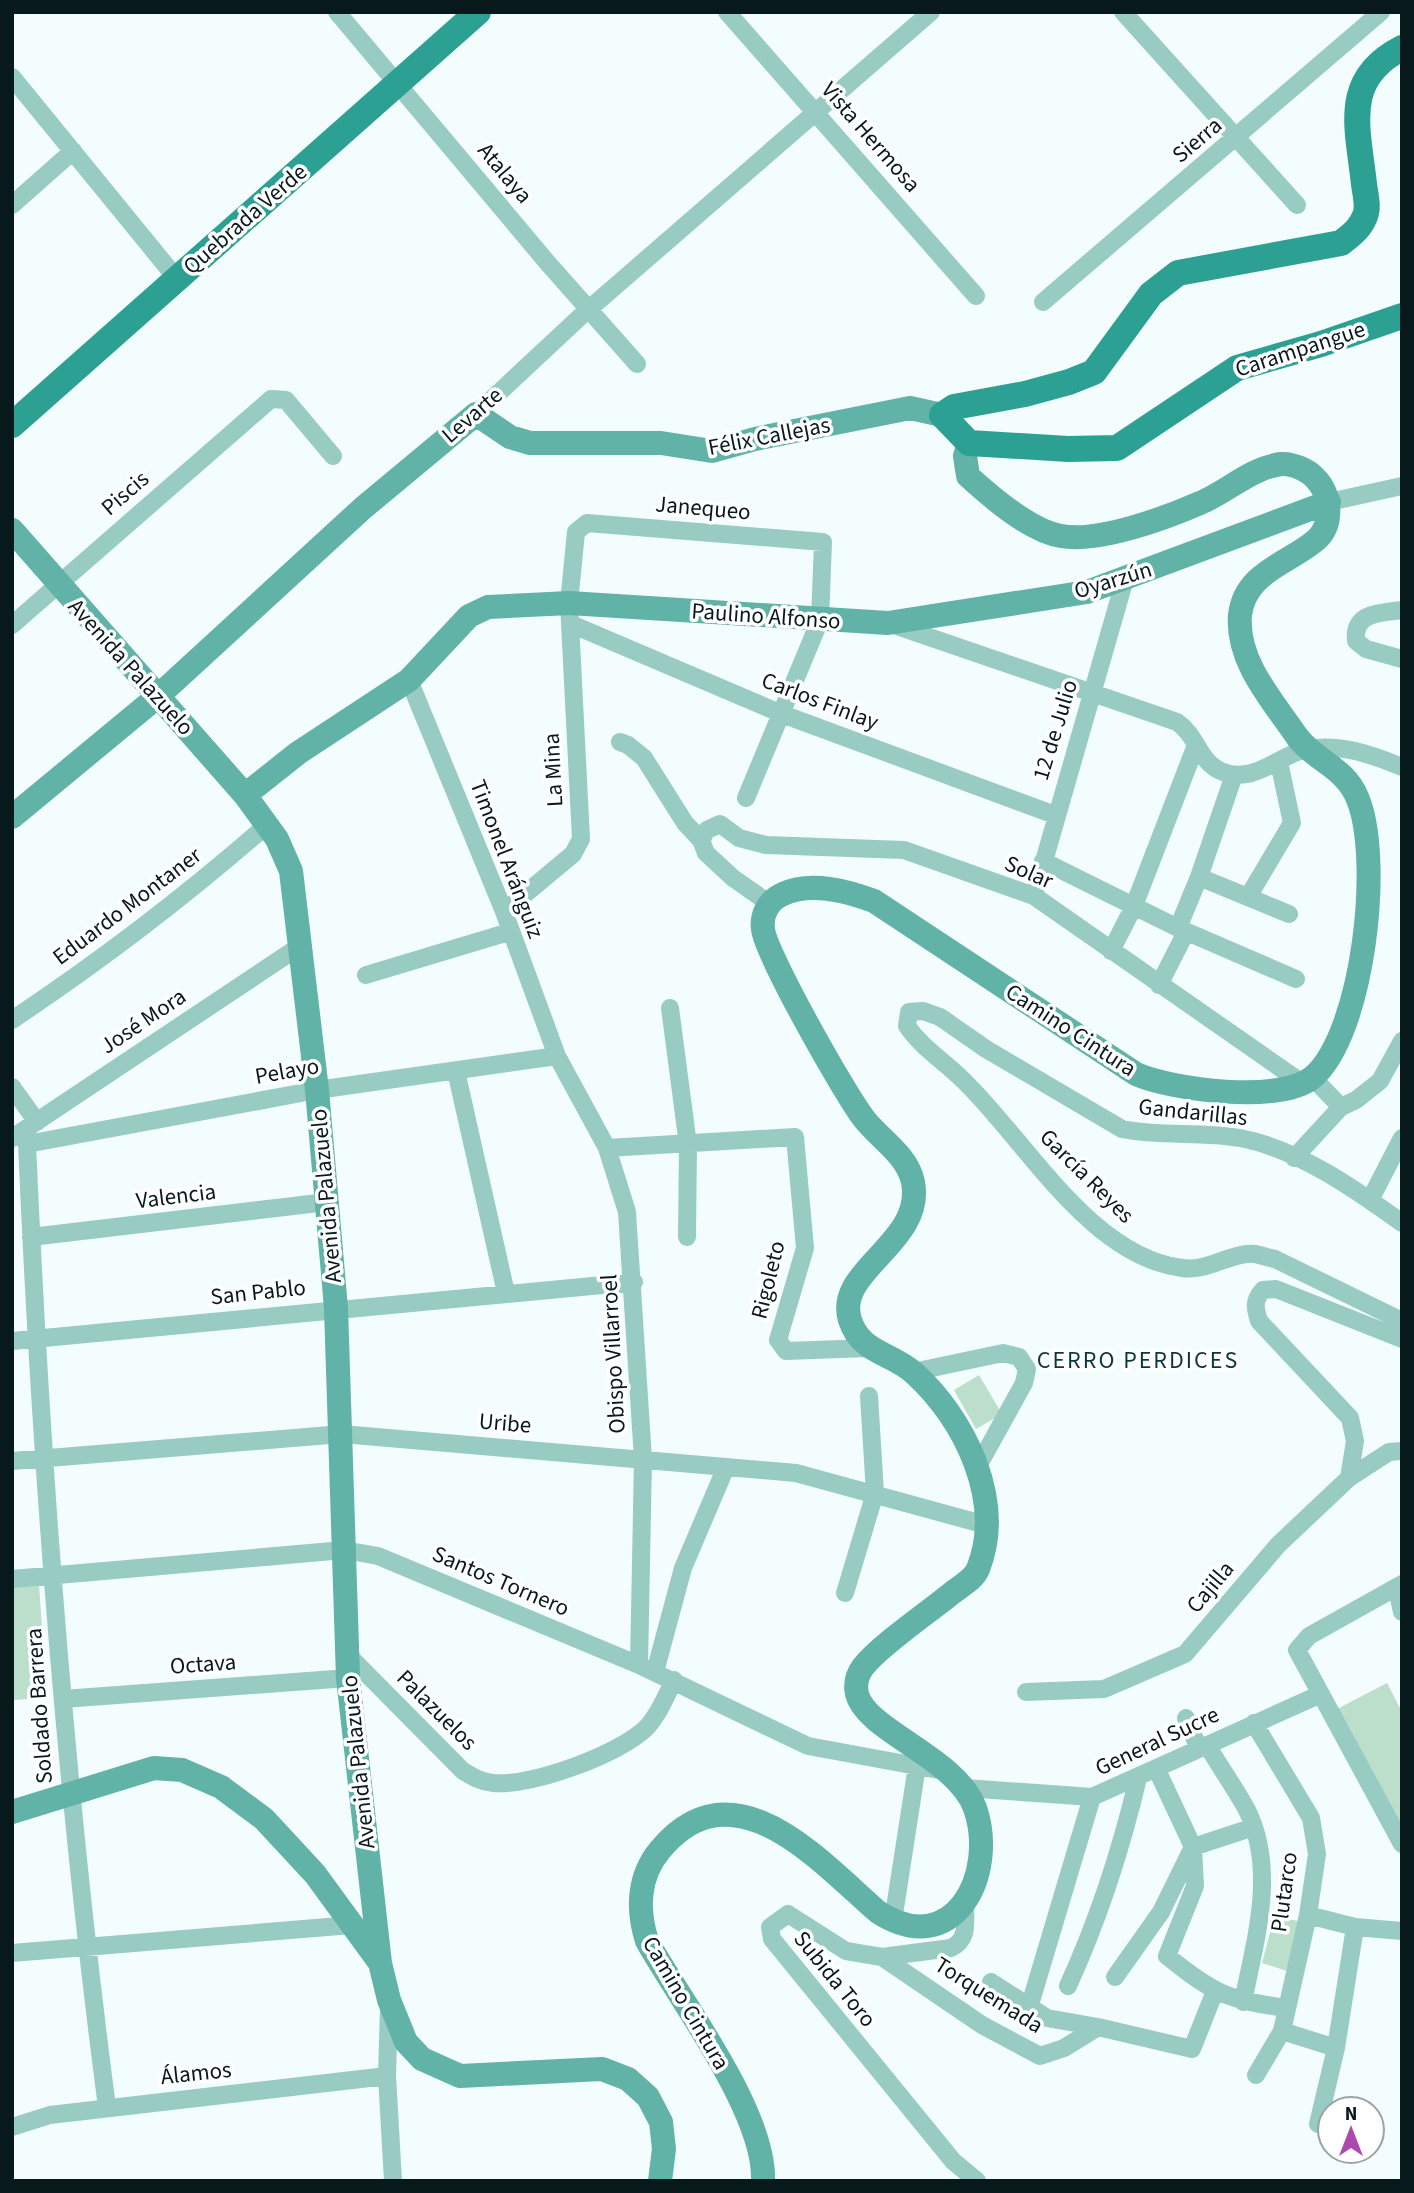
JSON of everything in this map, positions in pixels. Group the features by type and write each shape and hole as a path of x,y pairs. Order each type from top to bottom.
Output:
{"main road":[{"name":"Quebrada Verde","path":"12,425 478,12"},
{"path":"1307,1080 1329,1058 1347,1016 1364,950 1368,831 1357,796 1345,776 1306,749 1248,664 1242,643 1240,616 1245,595 1261,575 1317,539 1327,524 1329,502 1316,478 1304,470 1285,464 1264,468 1201,503 1142,523 1096,535 1060,536 1020,517 968,476 965,456 969,443 942,415 954,407 1036,391 1094,372 1151,294 1178,273 1341,243 1358,230 1367,212 1357,117 1359,91 1370,71 1384,57 1402,48"},
{"name":"Carampangue","path":"969,443 1069,449 1117,448 1237,368 1321,344 1402,316"},
{"name":"Félix Callejas","path":"476,414 510,437 530,443 661,443 698,451 712,451 755,439 910,408 942,415"},
{"name":"Levarte","path":"12,817 157,697 363,508 476,414"},
{"name":"Oyarzún","path":"888,623 1087,592 1262,524 1329,502"},
{"name":"Avenida Palazuelo","path":"12,530 57,585 245,795 268,824 291,871 317,1090 336,1308 342,1434 347,1666 380,1963 389,2000 406,2042 422,2059 460,2076 602,2069 628,2079 648,2097 660,2122 664,2149 660,2181"},
{"name":"Paulino Alfonso","path":"245,795 298,753 409,680 478,610 488,607 570,614 888,623"},
{"name":"Camino Cintura","path":"770,904 792,891 822,888 846,891 874,901 1136,1074 1151,1081 1182,1089 1217,1091 1273,1090 1307,1080"},
{"path":"770,904 762,929 789,990 863,1118 900,1155 913,1185 913,1206 905,1228 850,1296 850,1320 867,1348 913,1372 957,1424 977,1468 984,1492 986,1525 976,1574 869,1661 857,1679 858,1697 867,1712 957,1780 975,1809 981,1846 977,1883 964,1904 944,1919 932,1923 910,1925 893,1921"},
{"path":"12,1812 71,1796 154,1768 197,1774 243,1802 282,1836 380,1963"},
{"name":"Camino Cintura","path":"763,2181 762,2160 744,2104 647,1941 640,1903 649,1866 667,1842 692,1824 720,1816 748,1817 785,1833 878,1912 893,1921"}],"street":[{"name":"Atalaya","path":"337,12 637,363"},
{"name":"Vista Hermosa","path":"727,12 976,296"},
{"name":"Levarte","path":"476,414 589,310 931,12"},
{"path":"1123,12 1297,205"},
{"name":"Sierra","path":"1042,302 1238,138 1381,12"},
{"path":"12,77 177,279"},
{"path":"12,205 73,151"},
{"name":"Piscis","path":"12,625 271,399 286,400 333,456"},
{"path":"1329,502 1402,486"},
{"name":"Janequeo","path":"570,614 576,532 587,523 823,542 820,620"},
{"name":"12 de Julio","path":"1034,896 1055,815 1125,579"},
{"path":"1402,610 1370,614 1361,620 1355,631 1356,641 1366,649 1402,659"},
{"name":"Carlos Finlay","path":"570,614 782,714 1055,815"},
{"name":"La Mina","path":"513,904 564,863 582,839 570,614"},
{"path":"746,798 820,620"},
{"name":"Paulino Alfonso","path":"888,623 1177,722 1187,728 1208,764 1234,775"},
{"name":"Timonel Aránguiz","path":"409,680 557,1056"},
{"path":"620,742 644,758 685,823 701,841 706,853 719,867 770,904"},
{"path":"1111,951 1134,906 1196,745"},
{"path":"1159,985 1182,930 1234,775 1265,770 1306,749 1327,747 1353,750 1402,767"},
{"path":"1248,897 1290,829 1290,806 1279,762"},
{"name":"Eduardo Montaner","path":"12,1020 105,958 194,889 268,824"},
{"name":"Solar","path":"701,841 707,830 720,824 739,838 766,845 896,848 1034,896 1159,985 1307,1080 1341,1107"},
{"path":"1043,862 1182,930 1296,979"},
{"path":"1199,877 1289,915"},
{"path":"366,975 509,932"},
{"name":"José Mora","path":"19,1138 37,1122 300,946"},
{"path":"670,1008 688,1145 687,1237"},
{"name":"Gandarillas","path":"909,1012 923,1011 940,1017 986,1049 1122,1129 1142,1133 1238,1138 1294,1158 1370,1200 1402,1223"},
{"name":"García Reyes","path":"909,1012 907,1026 917,1041 964,1081 1067,1196 1112,1240 1149,1258 1183,1268 1207,1266 1254,1254 1275,1259 1402,1321"},
{"path":"1294,1158 1341,1107 1380,1081 1402,1041"},
{"name":"Pelayo","path":"19,1138 317,1090 557,1056"},
{"name":"Obispo Villarroel","path":"557,1056 607,1148 627,1212 634,1282 643,1459 647,1669"},
{"path":"456,1071 506,1293"},
{"path":"12,1087 37,1122"},
{"name":"Soldado Barrera","path":"19,1138 39,1338 45,1458 71,1796 86,1947 107,2107"},
{"name":"Rigoleto","path":"688,1145 795,1138 805,1248 778,1340 786,1351 867,1348"},
{"path":"1370,1200 1402,1138"},
{"path":"607,1148 688,1145"},
{"name":"Valencia","path":"31,1237 327,1202"},
{"name":"San Pablo","path":"12,1341 336,1308 634,1282"},
{"path":"1349,1478 1355,1441 1350,1418 1259,1321 1255,1308 1256,1298 1263,1290 1276,1289 1402,1339"},
{"path":"913,1372 1003,1353 1019,1356 1027,1369 1024,1383 977,1468"},
{"path":"845,1593 875,1493 870,1396"},
{"name":"Uribe","path":"12,1461 342,1434 796,1474 875,1493 986,1525"},
{"name":"Cajilla","path":"1026,1692 1104,1689 1185,1654 1278,1545 1349,1478 1390,1452 1402,1451"},
{"path":"647,1669 683,1568 726,1467"},
{"name":"Santos Tornero","path":"12,1579 344,1550 378,1556 674,1680 808,1746 917,1766 957,1780"},
{"path":"1402,1612 1399,1587 1301,1642 1297,1650 1402,1844"},
{"name":"Palazuelos","path":"347,1666 463,1771 477,1780 495,1783 522,1780 568,1768 636,1736 657,1712 674,1680"},
{"name":"Octava","path":"63,1699 347,1666"},
{"name":"General Sucre","path":"957,1780 1092,1797 1321,1694"},
{"path":"1186,1718 1246,1810 1254,1827 1262,1873 1262,1911 1243,2002"},
{"name":"Plutarco","path":"1254,1723 1311,1818 1317,1854 1308,1915 1282,2031 1256,2075"},
{"path":"893,1921 917,1766"},
{"path":"1157,1770 1194,1847 1195,1886 1167,1956 1203,1986 1243,2002 1287,2008"},
{"path":"1068,1986 1099,1915 1123,1844 1138,1778"},
{"path":"1029,2008 1092,1797"},
{"path":"1115,1977 1161,1912 1194,1847 1254,1827"},
{"name":"Subida Toro","path":"964,1904 964,1937 960,1943 951,1948 882,1957 846,1951 788,1914 771,1927 772,1939 820,1999 953,2161 977,2181"},
{"path":"1308,1915 1355,1927 1402,1931"},
{"path":"12,1953 352,1925"},
{"path":"1325,2095 1336,2048 1355,1927"},
{"name":"Torquemada","path":"882,1957 982,2025 1040,2056 1063,2048 1098,2027"},
{"path":"991,1982 1047,2018 1192,2049 1215,1991"},
{"path":"389,2000 387,2076 393,2181"},
{"path":"1282,2031 1336,2048"},
{"name":"Álamos","path":"12,2127 50,2115 107,2107 387,2076"}],"green space":[{"path":"979,1375 1002,1414 976,1429 954,1390"},
{"path":"39,1585 47,1698 12,1700 12,1587"},
{"path":"1387,1683 1402,1712 1402,1830 1337,1709"},
{"path":"1274,1917 1305,1922 1293,1973 1262,1963"}],"district":[{"name":"CERRO PERDICES","path":"1138,1360"}]}
